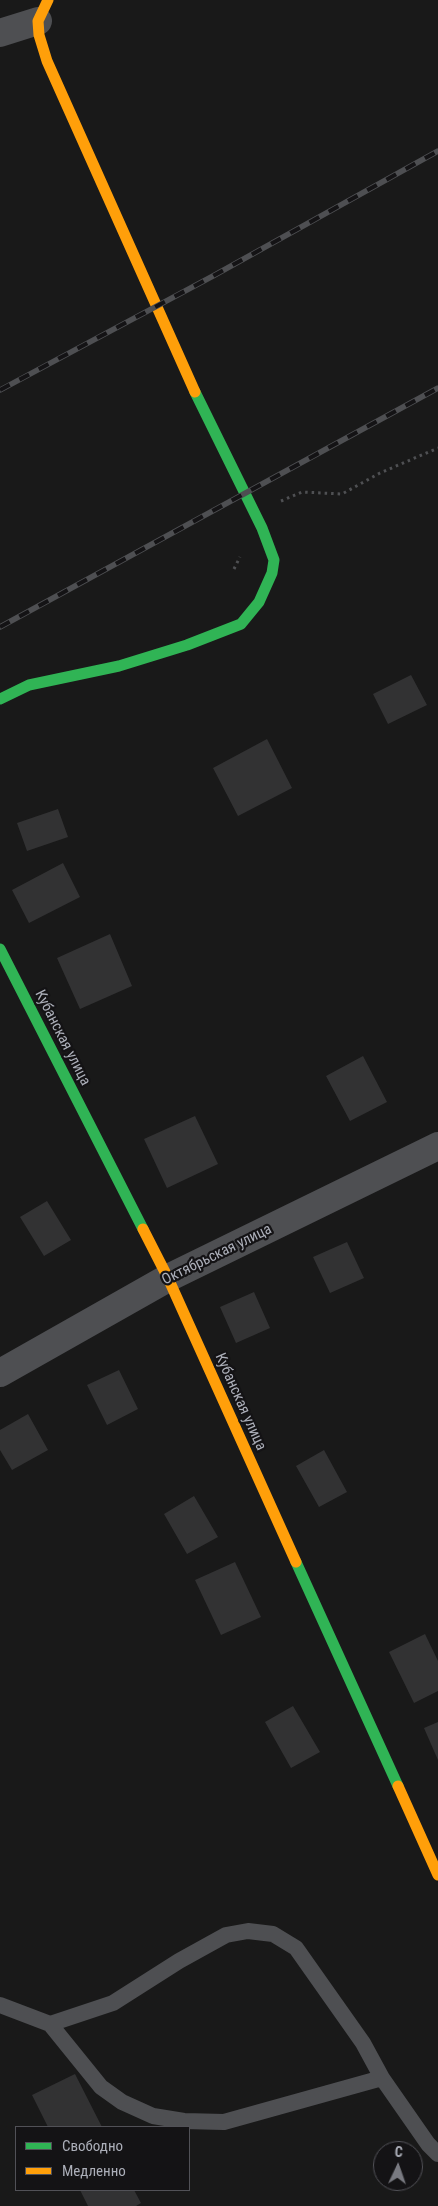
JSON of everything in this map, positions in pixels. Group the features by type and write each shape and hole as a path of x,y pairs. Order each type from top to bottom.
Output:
{"street":[{"path":"0,33 39,7"},
{"path":"0,699 28,685 119,666 187,645 240,624 259,602 272,573 274,560 258,520 184,370 47,61 38,35 39,7"},
{"name":"Кубанская улица","path":"0,949 168,1278 438,1875"},
{"name":"Октябрьская улица","path":"0,1373 168,1278 438,1146"}],"lane":[{"path":"50,2024 113,2003 179,1961 226,1935 248,1931 273,1934 296,1948 363,2043 382,2078 428,2144 438,2154"},
{"path":"0,2005 50,2024 101,2087 122,2102 153,2116 184,2121 224,2122 382,2078"}],"path":[{"path":"234,570 258,520 274,504 302,492 342,494 380,473 438,448"}],"building":[{"path":"411,675 427,705 388,724 373,694"},
{"path":"267,739 292,788 238,816 213,768"},
{"path":"58,809 68,837 27,851 17,823"},
{"path":"63,863 80,897 29,923 12,890"},
{"path":"110,934 132,986 80,1009 57,958"},
{"path":"363,1056 387,1102 350,1121 326,1076"},
{"path":"195,1116 218,1164 167,1188 144,1139"},
{"path":"47,1201 71,1240 44,1256 20,1217"},
{"path":"347,1242 364,1278 330,1293 313,1257"},
{"path":"254,1292 270,1328 236,1343 220,1307"},
{"path":"119,1370 138,1409 107,1425 87,1385"},
{"path":"28,1414 48,1450 12,1470 0,1450 0,1430"},
{"path":"324,1450 347,1492 319,1507 296,1466"},
{"path":"194,1496 218,1537 187,1554 164,1514"},
{"path":"235,1562 261,1617 221,1635 195,1580"},
{"path":"425,1634 438,1661 438,1691 414,1703 389,1652"},
{"path":"293,1706 320,1752 291,1768 265,1722"},
{"path":"438,1722 438,1760 424,1728"},
{"path":"75,2074 101,2126 48,2126 32,2095"},
{"path":"80,2191 135,2191 141,2203 136,2206 88,2206"}],"railway":[{"path":"0,390 213,276 438,151"},
{"path":"0,627 438,388"}],"traffic: fast":[{"path":"0,699 29,685 119,666 187,645 241,624 259,602 272,573 274,560 262,528 195,392"},
{"path":"0,949 143,1229"},
{"path":"296,1562 398,1786"}],"traffic: slow":[{"path":"48,0 38,21 39,35 47,61 195,392"},
{"path":"143,1229 168,1278 296,1562"},
{"path":"398,1786 438,1875"}]}
